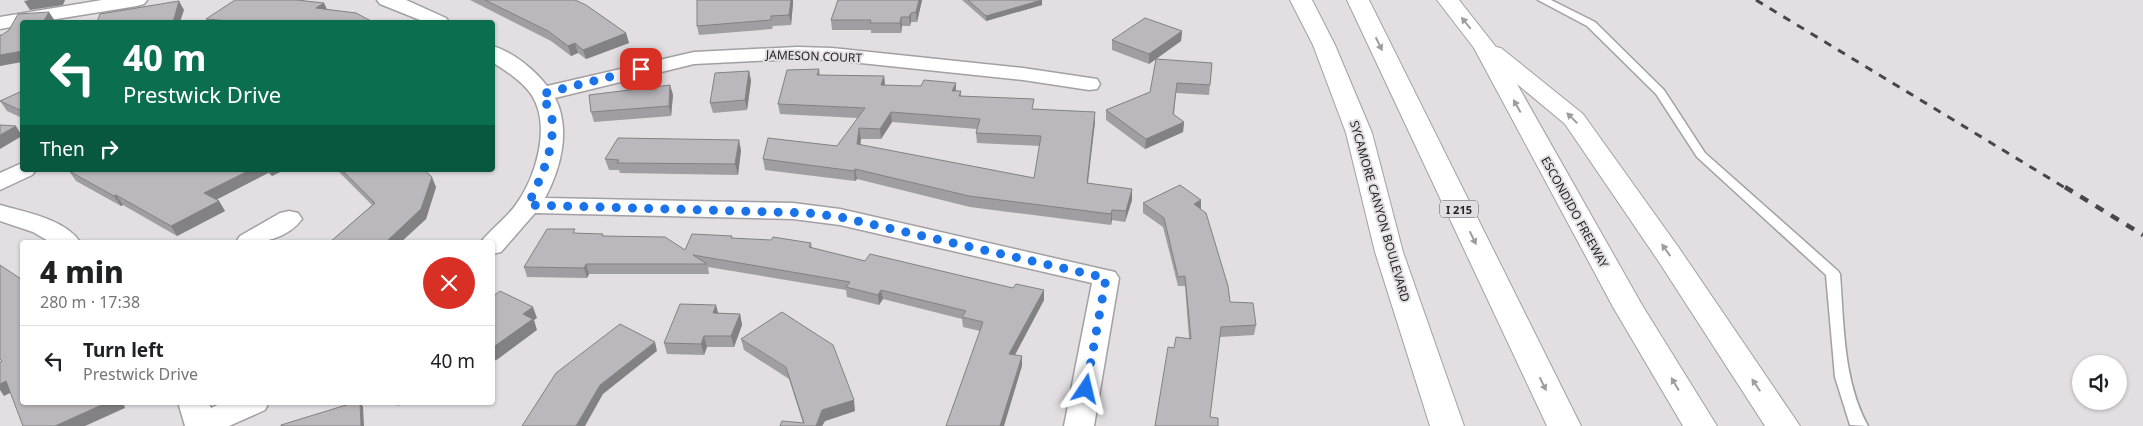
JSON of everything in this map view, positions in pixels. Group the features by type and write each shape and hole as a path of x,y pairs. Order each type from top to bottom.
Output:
{"main road":[{"name":"SYCAMORE CANYON BOULEVARD","path":"1301,0 1331,61 1359,133 1389,252 1447,426"},
{"name":"I 215","path":"1358,0 1561,423"},
{"name":"ESCONDIDO FREEWAY","path":"1448,0 1484,46 1628,307 1700,426"},
{"path":"1484,46 1574,119 1669,255 1783,426"}],"street":[{"path":"23,20 136,0"},
{"path":"388,0 413,9 435,20"},
{"path":"0,24 20,20"},
{"name":"JAMESON COURT","path":"542,94 694,58 787,53 832,54 1023,74 1089,84"},
{"path":"495,54 520,70 542,94 552,118 550,146 543,174 528,205 495,243"},
{"path":"0,183 20,172"},
{"path":"528,205 793,211 830,216 1106,278 1079,426"},
{"path":"0,213 42,226 63,240"},
{"path":"252,240 289,219"},
{"path":"199,420 245,405"}],"lane":[{"path":"1543,0 1591,24 1660,92 1701,155 1833,274 1842,377 1855,421 1860,426"}],"building":[{"path":"235,0 297,0 324,3 316,8 356,13 369,20 218,20 206,19"},
{"path":"485,0 575,0 586,5 626,33 583,50 575,43 568,46 548,31"},
{"path":"697,0 791,0 789,15 771,16 771,20 697,26"},
{"path":"838,0 919,0 916,12 911,13 909,17 901,17 900,23 870,23 871,20 831,20"},
{"path":"968,0 1042,0 986,16"},
{"path":"179,1 174,20 98,20 100,14"},
{"path":"49,12 44,20 20,20 20,51 0,55 0,35 9,30 18,14"},
{"path":"1145,18 1182,31 1149,54 1112,40"},
{"path":"1156,59 1212,63 1210,85 1177,83 1173,114 1184,122 1146,139 1106,110 1150,92"},
{"path":"819,69 817,75 884,76 881,85 921,86 924,80 956,83 952,91 961,91 959,96 1034,99 1032,109 1095,112 1087,183 1132,189 1126,211 1112,210 1111,214 969,196 855,169 854,171 763,159 768,138 837,146 865,108 778,104 787,70","holes":["891,112 980,119 976,133 1041,136 1034,178 857,144 859,128 880,129"]},
{"path":"749,71 745,100 710,103 715,73"},
{"path":"670,85 669,106 591,112 589,95"},
{"path":"20,92 20,110 0,101"},
{"path":"0,125 16,126 0,135"},
{"path":"618,138 739,140 735,164 617,163 619,160 605,159"},
{"path":"71,172 246,172 204,193 219,201 171,226 116,195 114,196"},
{"path":"344,172 426,172 432,177 421,209 388,240 332,240 375,203"},
{"path":"1180,185 1201,200 1194,204 1206,213 1228,286 1230,302 1253,303 1256,325 1221,327 1210,417 1218,418 1218,426 1155,426 1168,347 1174,348 1176,337 1191,339 1185,276 1178,277 1164,218 1143,203"},
{"path":"547,229 575,229 573,233 603,234 602,236 665,237 685,250 692,234 771,240 773,237 811,243 809,247 865,261 870,254 1013,288 1016,284 1044,290 1009,354 1022,356 1000,426 946,426 983,322 962,317 966,311 881,290 878,295 846,287 850,282 693,255 707,264 586,264 584,268 524,267"},
{"path":"0,265 20,278 20,405 101,405 55,426 23,426 6,381 0,384 0,362 2,361 0,359"},
{"path":"500,291 533,307 523,314 533,319 495,346 495,295"},
{"path":"680,304 716,305 713,313 740,314 731,336 704,336 701,344 664,343"},
{"path":"782,312 833,345 854,400 822,410 816,426 780,426 782,421 804,423 786,367 741,339"},
{"path":"620,324 655,342 600,385 576,426 522,426 556,373"},
{"path":"346,405 360,405 361,426 281,425"}],"railway":[{"path":"1756,0 2067,189"},
{"path":"2065,187 2143,235"}],"route":[{"path":"641,69 542,94 552,118 550,146 543,174 528,205 793,211 840,217 1106,278 1086,389"}]}
